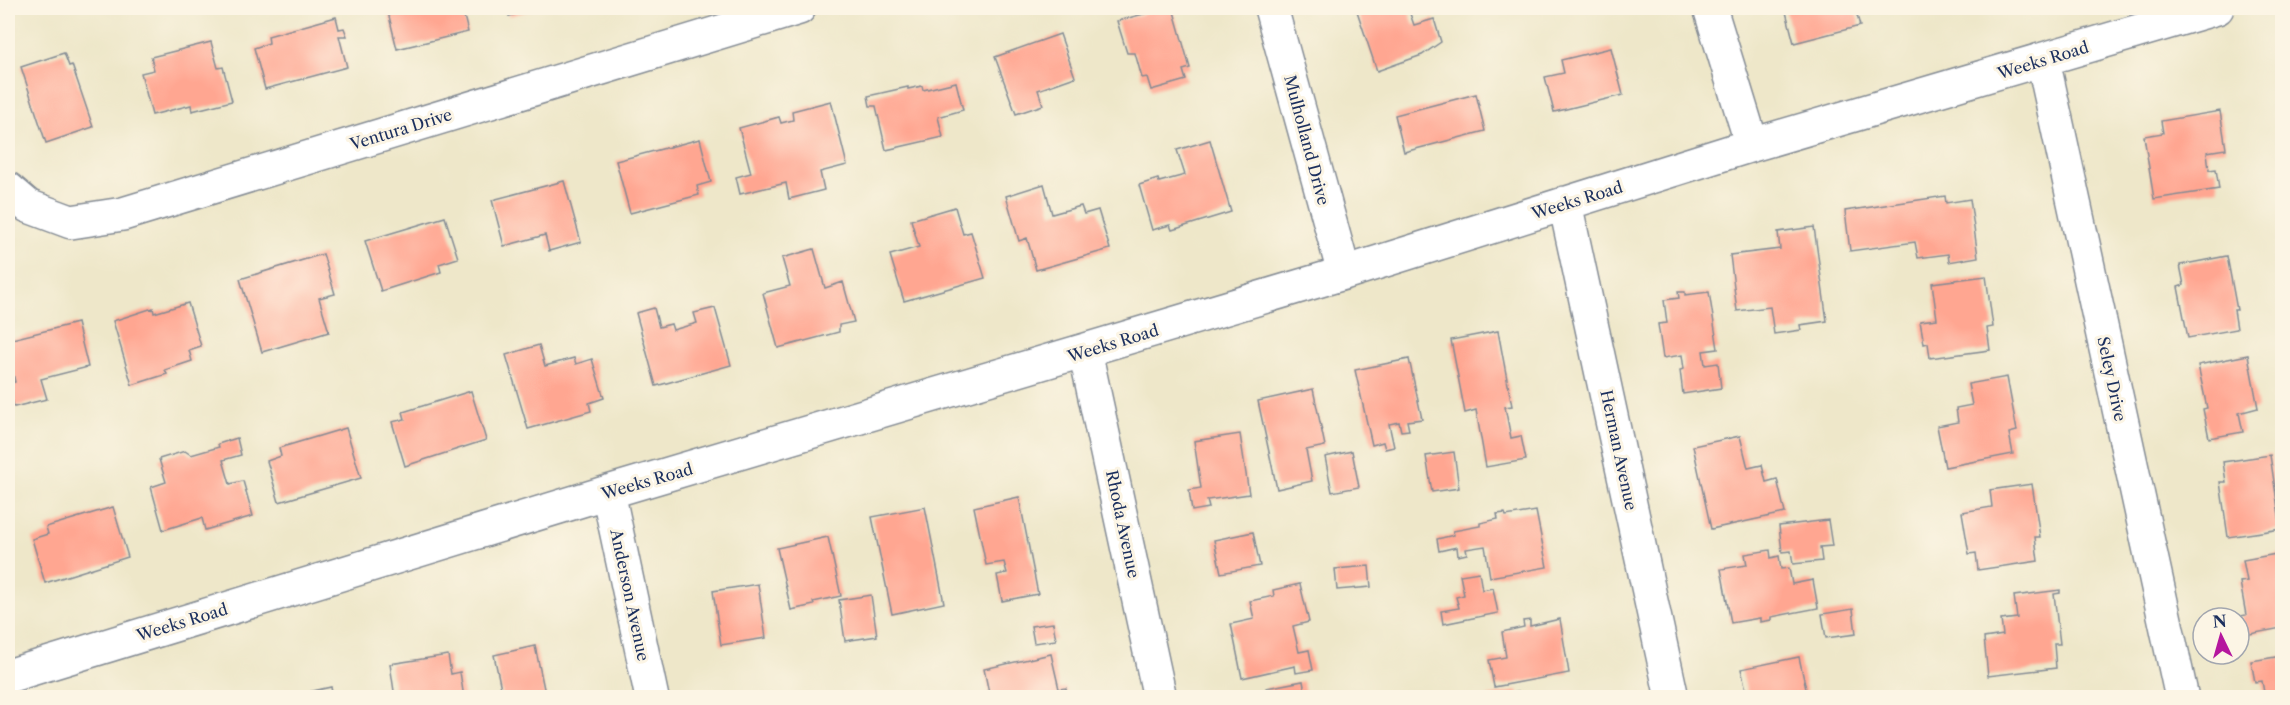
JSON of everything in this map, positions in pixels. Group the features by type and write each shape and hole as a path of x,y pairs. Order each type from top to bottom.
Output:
{"street":[{"name":"Ventura Drive","path":"8,189 28,206 71,222 123,214 799,8"},
{"name":"Mulholland Drive","path":"1271,8 1344,273"},
{"path":"1710,8 1752,145"},
{"name":"Weeks Road","path":"8,676 608,492 1344,273 1752,145 2217,8"},
{"name":"Seley Drive","path":"2043,60 2182,698"},
{"name":"Herman Avenue","path":"1565,203 1672,698"},
{"name":"Rhoda Avenue","path":"1085,351 1160,698"},
{"name":"Anderson Avenue","path":"608,492 652,698"}],"building":[{"path":"387,8 462,8 468,32 397,49"},
{"path":"506,8 538,8 509,16"},
{"path":"1173,8 1190,68 1183,70 1186,80 1151,90 1147,77 1142,78 1135,53 1127,53 1117,21"},
{"path":"1362,8 1408,8 1414,25 1434,19 1441,42 1422,55 1377,71 1357,11"},
{"path":"1785,8 1855,8 1860,26 1794,43"},
{"path":"336,17 339,29 344,28 347,36 339,36 347,67 265,89 254,48 269,43 268,36"},
{"path":"1060,34 1075,77 1038,90 1043,105 1016,114 995,57"},
{"path":"211,42 218,68 223,67 232,101 192,111 191,105 152,115 141,73 154,70 151,57"},
{"path":"1611,48 1623,95 1554,112 1545,77 1564,73 1561,60"},
{"path":"64,53 69,66 72,65 93,127 46,143 21,67"},
{"path":"956,82 963,110 938,117 943,137 886,150 876,106 870,106 868,96 908,87 908,89 922,86 923,90"},
{"path":"1476,94 1485,131 1404,152 1395,115"},
{"path":"831,101 847,165 820,172 824,190 789,199 786,183 740,194 736,177 751,173 739,128 779,117 781,123 793,120 792,111"},
{"path":"2282,101 2282,129 2276,102"},
{"path":"2220,111 2226,149 2207,152 2209,170 2216,169 2219,189 2154,199 2144,136 2163,133 2161,121"},
{"path":"700,139 711,182 697,186 699,195 630,213 616,161"},
{"path":"1210,140 1231,212 1172,230 1170,225 1152,230 1139,185 1158,179 1159,182 1185,175 1177,150"},
{"path":"564,181 581,242 549,251 545,235 504,246 492,200"},
{"path":"1044,184 1052,214 1081,206 1084,214 1098,210 1110,249 1036,270 1027,238 1019,241 1006,196"},
{"path":"1945,196 1946,203 1970,199 1978,257 1949,262 1948,254 1918,258 1915,242 1850,251 1845,211"},
{"path":"955,207 963,234 971,232 985,278 904,301 890,255 919,247 911,220"},
{"path":"445,217 458,258 439,264 441,272 381,291 365,241"},
{"path":"1814,227 1827,321 1800,325 1801,330 1774,334 1770,307 1737,311 1730,255 1780,249 1778,232"},
{"path":"814,249 825,288 843,282 854,322 839,325 839,332 778,348 763,293 790,286 782,258"},
{"path":"323,254 335,294 319,298 329,332 262,352 240,279"},
{"path":"2227,256 2237,310 2234,310 2237,329 2188,338 2178,287 2184,285 2180,265"},
{"path":"1986,276 1993,327 1987,328 1990,350 1930,358 1928,343 1924,344 1920,321 1937,319 1932,283"},
{"path":"1678,292 1685,292 1685,295 1709,292 1718,349 1703,351 1705,365 1718,363 1721,388 1683,394 1680,370 1684,369 1682,355 1663,358 1658,324 1667,323 1664,300 1679,298"},
{"path":"188,303 201,346 189,350 192,361 165,370 167,374 132,385 113,321 153,308 154,313"},
{"path":"654,308 659,327 671,324 673,330 697,323 694,313 715,308 731,365 656,386 636,313"},
{"path":"77,323 88,367 41,379 47,399 14,407 8,384 15,382 12,369 9,369 8,364 8,340"},
{"path":"1498,331 1512,406 1505,407 1511,438 1521,436 1526,460 1486,467 1476,410 1465,413 1451,340"},
{"path":"539,345 545,366 574,358 576,364 592,359 604,398 589,403 591,411 528,429 506,355"},
{"path":"2248,355 2258,408 2239,413 2243,432 2209,438 2203,409 2207,408 2198,365"},
{"path":"1409,359 1422,419 1407,421 1409,430 1401,431 1399,422 1389,424 1394,447 1385,449 1383,442 1372,445 1355,370"},
{"path":"2007,377 2017,431 2009,433 2013,454 1945,467 1937,426 1958,422 1956,408 1972,405 1968,384"},
{"path":"1313,389 1325,446 1306,450 1312,481 1277,489 1258,401"},
{"path":"471,391 486,440 405,466 392,422 405,419 403,412"},
{"path":"346,428 361,478 279,502 267,461 281,456 279,448"},
{"path":"1240,434 1249,494 1207,500 1209,508 1192,511 1189,490 1201,488 1194,441"},
{"path":"1740,436 1748,468 1762,465 1766,482 1777,479 1785,513 1711,529 1693,446"},
{"path":"237,438 241,455 223,460 230,484 243,481 253,516 205,530 202,518 163,530 151,487 166,482 159,459 185,451 191,455 219,447 218,444"},
{"path":"1352,451 1359,487 1332,492 1325,457"},
{"path":"1454,452 1459,488 1432,492 1426,456"},
{"path":"2270,455 2281,529 2228,537 2220,482 2226,482 2223,462"},
{"path":"2032,484 2040,537 2035,537 2038,561 1978,570 1976,553 1969,554 1962,512 1992,507 1990,490"},
{"path":"1019,497 1038,594 1002,601 997,575 1007,573 1004,562 986,565 974,507"},
{"path":"113,507 128,557 45,583 32,539 48,534 46,527"},
{"path":"925,507 944,603 892,614 872,517"},
{"path":"1536,511 1547,567 1490,577 1485,546 1466,549 1467,554 1458,556 1457,547 1439,551 1437,539 1454,535 1453,531 1480,526 1480,523 1498,519 1497,514 1505,513 1506,516"},
{"path":"1828,520 1832,546 1820,547 1822,561 1793,564 1791,551 1782,552 1779,526"},
{"path":"1253,532 1260,566 1221,573 1214,540"},
{"path":"828,537 841,596 791,610 777,548"},
{"path":"1770,550 1771,558 1779,556 1781,569 1789,568 1792,584 1813,580 1818,608 1771,617 1771,620 1760,622 1760,618 1731,623 1721,569 1747,565 1745,554"},
{"path":"2282,553 2282,628 2251,634 2251,606 2244,606 2240,582 2247,581 2243,560"},
{"path":"1369,566 1371,587 1337,590 1335,569"},
{"path":"1479,572 1482,590 1493,588 1498,613 1443,624 1441,611 1459,608 1456,597 1464,595 1460,575"},
{"path":"758,584 766,638 721,645 713,591"},
{"path":"1300,584 1309,622 1293,626 1299,652 1309,650 1313,670 1296,673 1295,666 1242,678 1231,624 1254,619 1250,601 1274,596 1273,590"},
{"path":"2060,590 2060,593 2054,594 2060,644 2054,644 2056,668 1988,676 1984,638 2003,635 2001,620 2017,618 2014,596"},
{"path":"871,595 877,636 845,641 839,600"},
{"path":"1853,609 1856,634 1826,638 1822,614"},
{"path":"1560,619 1569,673 1494,687 1489,660 1506,657 1502,632 1524,627 1523,621 1530,620 1530,626"},
{"path":"1053,623 1056,640 1034,643 1031,626"},
{"path":"535,646 546,698 503,698 494,655"},
{"path":"1051,654 1059,689 1066,688 1068,698 990,698 984,669"},
{"path":"448,655 451,674 460,672 464,698 395,698 390,664"},
{"path":"2282,656 2282,698 2265,698 2262,681 2255,682 2251,661"},
{"path":"1799,657 1808,698 1748,698 1741,669"},
{"path":"1303,681 1306,698 1267,698 1266,688"},
{"path":"331,687 333,698 286,698 286,697"},
{"path":"1518,691 1519,698 1488,698 1488,696"}]}
